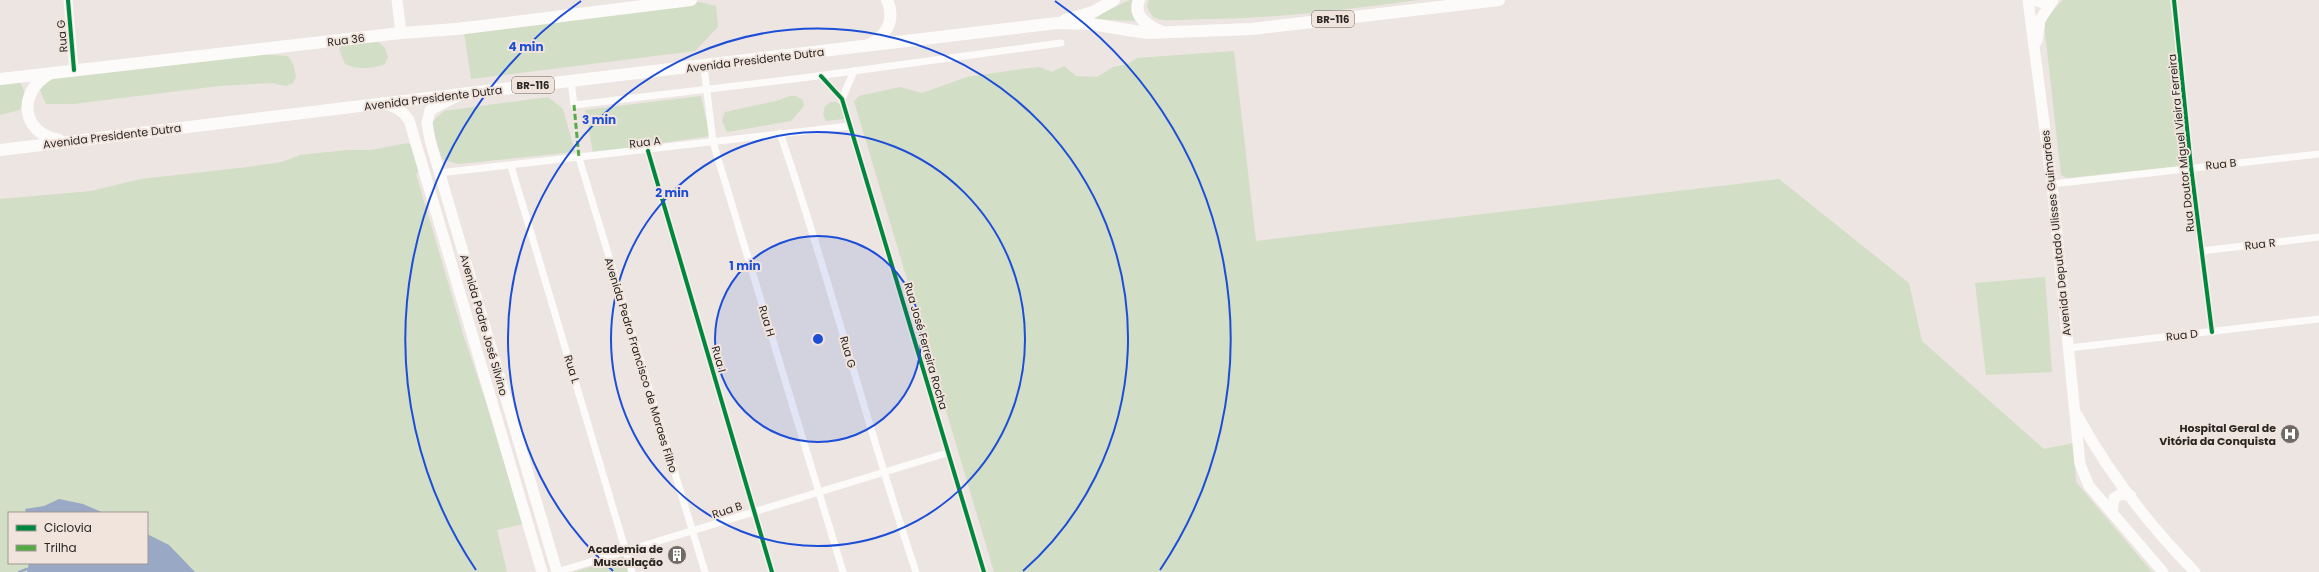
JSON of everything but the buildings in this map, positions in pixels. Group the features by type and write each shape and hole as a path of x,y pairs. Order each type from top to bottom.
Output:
{"main road":[{"path":"397,0 401,33"},
{"name":"Rua 36","path":"0,79 401,33 457,29 691,0"},
{"path":"864,47 885,34 891,22 892,10 887,0"},
{"name":"Avenida Presidente Dutra","path":"1057,23 1093,12 1114,0"},
{"path":"1138,0 1137,11 1143,21 1150,26 1166,32"},
{"name":"Avenida Presidente Dutra","path":"0,150 570,81 704,67 1057,23 1091,24 1147,33 1252,29 1499,0"},
{"name":"Avenida Deputado Ulisses Guimarães","path":"2028,0 2052,184 2076,413 2077,442 2083,470 2089,486 2163,572"},
{"path":"2035,0 2042,2 2052,0"},
{"name":"Avenida Deputado Ulisses Guimarães","path":"2035,53 2040,20 2052,0"},
{"path":"50,73 39,80 29,92 27,106 29,118 36,129 47,138 69,141"},
{"name":"Avenida Padre José Silvino","path":"460,95 430,110 427,123 439,173 557,572"},
{"name":"Avenida Padre José Silvino","path":"380,104 393,106 402,111 409,120 542,572"},
{"name":"Avenida Deputado Ulisses Guimarães","path":"2076,413 2087,434 2131,496 2161,535 2196,572"},
{"path":"2112,513 2114,498 2120,494 2131,496"}],"street":[{"name":"Rua G","path":"68,0 74,70"},
{"name":"Rua Doutor Miguel Vieira Ferreira","path":"2174,0 2190,167 2212,332"},
{"path":"570,81 574,105 821,76 1061,43"},
{"name":"Rua H","path":"704,67 713,142 843,572"},
{"path":"821,76 842,99 854,71"},
{"name":"Rua José Ferreira Rocha","path":"842,99 984,572"},
{"name":"Rua A","path":"439,173 648,151 780,133 850,126"},
{"name":"Rua G","path":"780,133 808,213 883,472 916,572"},
{"name":"Rua I","path":"648,151 772,572"},
{"name":"Rua B","path":"2052,184 2190,167 2319,154"},
{"name":"Avenida Pedro Francisco de Moraes Filho","path":"579,158 705,572"},
{"name":"Rua L","path":"510,166 632,572"},
{"name":"Rua R","path":"2201,251 2319,237"},
{"name":"Rua D","path":"2069,348 2319,318"},
{"name":"Rua B","path":"557,572 818,491 948,453"}],"green space":[{"path":"1133,0 1137,21 1089,19"},
{"path":"1149,0 1419,0 1285,15 1230,19 1163,20 1152,15 1147,5"},
{"path":"2063,0 2170,0 2188,152 2187,160 2181,163 2182,166 2067,178 2061,175 2044,23 2048,15"},
{"path":"699,2 716,6 718,27 695,51 471,79 464,32"},
{"path":"373,37 385,48 388,57 385,64 365,68 345,64 339,49 344,42"},
{"path":"1234,51 1256,241 1779,179 1909,283 1922,341 2044,449 2074,443 2076,482 2152,572 994,572 854,101 859,96 900,87 922,93 967,77 1022,69 1039,67 1052,72 1064,66 1076,76 1097,77 1113,67 1128,64 1137,58"},
{"path":"243,53 288,56 294,66 296,77 293,83 286,86 272,83 219,86 73,104 46,104 40,90 45,80 73,74"},
{"path":"0,78 20,82 24,96 20,110 0,115"},
{"path":"701,96 710,136 593,153 585,110"},
{"path":"790,96 796,96 803,100 804,106 791,121 727,132 722,121 725,112 776,101"},
{"path":"548,97 563,109 575,152 458,164 442,159 430,124 444,111"},
{"path":"831,102 836,102 842,106 844,119 826,121 823,114 825,106"},
{"path":"408,143 414,147 422,168 416,174 464,337 527,523 497,530 507,572 0,572 0,199 91,191 141,179 248,167 282,162 300,155 347,150 371,150"},
{"path":"2045,277 2052,372 1986,375 1975,283"},
{"path":"625,556 630,572 574,572"}],"water":[{"path":"59,499 83,504 102,512 26,512 25,509 44,506"},
{"path":"148,534 169,545 195,572 27,572 29,564 148,564"}],"waterway":[{"path":"19,572 27,569"}],"marked path":[{"path":"574,105 579,158"}],"cycle path":[{"path":"68,0 74,70"},
{"path":"2174,0 2191,167 2212,332"},
{"path":"821,76 842,99 984,572"},
{"path":"648,151 772,572"}],"place":[{"name":"Hospital Geral de Vitória da Conquista","path":"2290,434"},
{"name":"Academia de Musculação","path":"677,555"}]}
